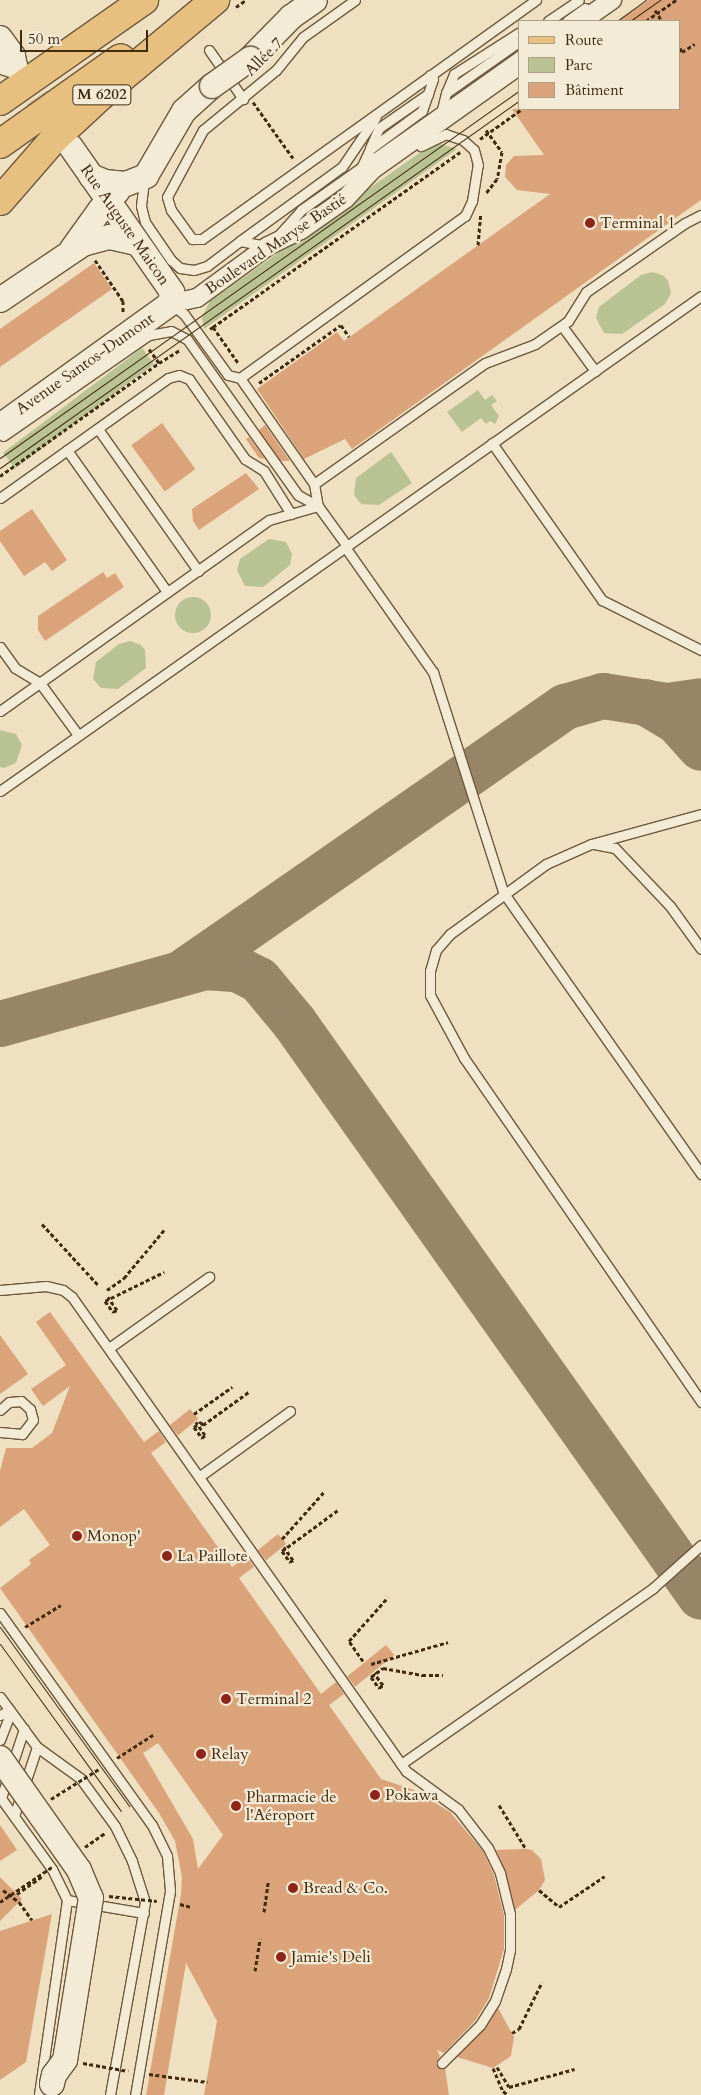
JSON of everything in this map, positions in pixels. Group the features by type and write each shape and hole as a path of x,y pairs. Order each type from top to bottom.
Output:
{"main road":[{"path":"0,101 144,0"},
{"path":"0,144 206,0"},
{"name":"M 6202","path":"0,201 53,140 106,90 215,0"},
{"path":"78,257 104,205 136,180 184,111 212,86 250,59 287,21 315,0"},
{"path":"0,38 12,56 15,66 6,64 0,56"},
{"name":"Rue Auguste Maicon","path":"72,147 91,176 104,205 126,240 158,300 170,304"},
{"path":"91,176 106,182 136,180"},
{"path":"0,300 78,257 94,240 126,240"},
{"name":"Avenue Santos-Dumont","path":"0,426 138,334 170,304"},
{"path":"0,1758 25,1813 70,1855 84,1878 91,1898 65,2060 54,2075 50,2095"}],"street":[{"path":"583,20 612,0"},
{"name":"Boulevard Maryse Bastié","path":"170,304 197,298 268,246 301,230 345,199 372,170 518,66"}],"lane":[{"name":"Allée 7","path":"208,50 247,99 276,70 303,37 355,0"},
{"path":"247,99 203,130 167,192 171,210 196,240 324,154 378,112 536,0"},
{"path":"549,20 579,0"},
{"path":"568,20 597,0"},
{"path":"442,109 446,92 454,74 518,33"},
{"path":"446,92 518,42"},
{"path":"240,241 268,246 301,210 518,55"},
{"path":"362,166 370,149 418,114 433,79 430,75"},
{"path":"136,180 141,193 143,214 175,264 186,269 200,269 342,167 378,112"},
{"path":"240,378 459,222 469,209 478,165 476,154 470,145 455,136 440,135 345,199"},
{"path":"314,484 485,363 535,344 562,326 568,321 586,292 685,223 701,215"},
{"path":"0,791 701,296"},
{"path":"170,304 184,314 228,375 240,378 314,484 318,506 434,672 503,892 701,1174"},
{"path":"562,326 595,371"},
{"path":"0,438 17,429 138,334 165,330 187,339 298,495 318,506"},
{"path":"0,498 168,378 184,376 246,459 264,471 291,514"},
{"path":"98,428 198,571"},
{"path":"492,443 602,600 701,650"},
{"path":"67,450 167,592"},
{"path":"0,711 269,520 318,506"},
{"path":"0,647 15,668 40,683 78,735"},
{"path":"701,814 591,844 546,864 503,892 450,934 436,950 430,971 430,996 464,1058 701,1402"},
{"path":"591,844 614,848 670,906 701,949"},
{"path":"109,1348 209,1277"},
{"path":"0,1290 46,1286 63,1290 72,1297 200,1476 401,1764 413,1779 458,1809 479,1833 500,1873 510,1914 510,1950 495,2001 472,2036 442,2063"},
{"path":"0,1410 9,1402 21,1401 30,1409 33,1420 22,1434 0,1432"},
{"path":"200,1476 290,1411"},
{"path":"401,1764 653,1588 701,1545"},
{"path":"0,1613 16,1632 109,1763 163,1844 169,1868 169,1902 135,2095"},
{"path":"0,1697 36,1747 80,1778 115,1826 132,1860 145,1902 110,2095"},
{"path":"0,1715 10,1711"},
{"path":"0,1740 10,1711"},
{"path":"24,1729 0,1798 25,1813 67,1900 40,2095"},
{"path":"25,1813 36,1747"},
{"path":"67,1900 144,1913"}],"path":[{"path":"647,20 656,12 676,0"},
{"path":"656,12 661,20"},
{"path":"681,50 682,52 695,44"},
{"path":"247,99 296,163"},
{"path":"213,327 487,131 520,110"},
{"path":"482,202 497,179 502,152 487,131"},
{"path":"478,245 481,209"},
{"path":"78,257 94,258 123,301 122,312 156,358"},
{"path":"0,476 159,363"},
{"path":"42,1224 98,1285"},
{"path":"107,1290 124,1278 165,1229"},
{"path":"108,1297 112,1303 117,1310 113,1312 105,1301 108,1300 116,1296 164,1272"},
{"path":"194,1414 232,1387"},
{"path":"196,1422 205,1435 202,1438 194,1427 201,1422 203,1425 250,1391"},
{"path":"282,1539 324,1492"},
{"path":"284,1547 293,1560 290,1562 282,1551 338,1510"},
{"path":"363,1660 350,1641 388,1597"},
{"path":"16,1632 61,1605"},
{"path":"371,1664 448,1642"},
{"path":"374,1673 382,1685 379,1688 371,1677 383,1668 443,1674"},
{"path":"25,1813 153,1735"},
{"path":"499,1805 526,1849"},
{"path":"0,1902 70,1855"},
{"path":"540,1890 559,1907 605,1876"},
{"path":"264,1912 268,1882"},
{"path":"3,1890 11,1895 32,1920"},
{"path":"91,1898 116,1895 191,1907"},
{"path":"254,1971 260,1938"},
{"path":"512,2033 519,2029 542,1982"},
{"path":"508,2095 503,2090 495,2068 509,2087 575,2069"}],"green space":[{"path":"440,144 457,149 204,329 202,317 210,301 425,149"},
{"path":"653,272 664,276 668,281 671,293 665,304 622,334 604,333 596,318 599,307 641,275"},
{"path":"142,348 154,364 15,469 3,453"},
{"path":"478,390 485,400 492,395 497,401 491,405 499,416 495,424 490,421 486,424 481,418 462,432 447,412"},
{"path":"391,452 412,483 379,505 361,504 354,495 356,478"},
{"path":"269,539 286,542 292,554 290,565 263,587 245,586 237,570 240,559"},
{"path":"193,597 200,598 206,602 210,608 210,622 206,628 200,632 193,633 186,632 180,628 176,622 175,615 176,608 180,602 186,598"},
{"path":"130,641 141,645 145,650 146,668 118,689 101,688 93,679 96,662 119,644"},
{"path":"0,730 16,734 22,745 16,763 4,768 0,767"}],"building":[{"name":"Terminal 1","path":"649,0 701,0 701,200 352,449 345,439 304,459 257,389 337,332 344,341 550,194 517,190 505,177 506,165 514,156 544,155 512,109 681,110 681,20 620,20"},
{"path":"94,263 112,289 0,367 0,329"},
{"path":"162,423 196,469 165,491 131,445"},
{"path":"265,425 290,461 281,461 259,430"},
{"path":"249,437 265,459 259,458 246,439"},
{"path":"246,473 259,489 199,530 193,521 192,509"},
{"path":"32,509 67,560 52,571 45,562 24,576 0,541 0,531"},
{"path":"103,572 107,578 115,573 124,587 45,641 38,630 38,616"},
{"name":"Terminal 2","path":"50,1312 144,1442 159,1431 166,1442 151,1453 232,1567 247,1556 254,1567 239,1578 321,1694 336,1682 344,1694 329,1705 381,1779 414,1790 450,1812 483,1851 494,1875 504,1915 504,1949 489,1998 475,2021 444,2053 437,2050 440,2056 436,2064 445,2068 449,2095 204,2095 217,2021 186,1963 164,2095 146,2095 181,1894 182,1877 175,1841 159,1813 0,1588 31,1564 29,1560 50,1545 24,1509 0,1527 0,1471 6,1448 32,1448 52,1433 70,1386 43,1406 31,1389 66,1365 36,1322","holes":["158,1743 223,1835 198,1869 193,1839 143,1753"]},
{"path":"0,1335 28,1374 0,1394"},
{"path":"190,1409 198,1419 178,1435 170,1425"},
{"path":"278,1534 286,1544 266,1560 258,1550"},
{"path":"386,1645 394,1655 355,1687 347,1676"},
{"path":"0,1825 17,1850 0,1861"},
{"path":"496,1850 532,1850 541,1859 545,1880 539,1890 515,1910 506,1872"},
{"path":"0,1877 22,1899 0,1921"},
{"path":"52,1914 26,2062 0,2080 0,1931"},
{"path":"498,2008 514,2037 511,2056 493,2068 457,2057 485,2029"}],"taxiway":[{"path":"185,971 565,707 603,696 667,706 701,701"},
{"path":"645,702 677,721 701,748"},
{"path":"0,1024 205,967 237,969 259,980 294,1022 701,1597"}],"tunnel":[{"path":"16,68 57,126"}],"tram line":[{"path":"618,20 646,0"},
{"path":"631,20 660,0"},
{"path":"0,458 518,91"},
{"path":"0,468 518,101"},
{"path":"0,1627 129,1806"},
{"path":"0,1644 121,1811"}],"place":[{"name":"Terminal 1","path":"590,223"},
{"name":"Monop'","path":"77,1536"},
{"name":"La Paillote","path":"167,1556"},
{"name":"Terminal 2","path":"226,1699"},
{"name":"Relay","path":"201,1754"},
{"name":"Pokawa","path":"375,1795"},
{"name":"Pharmacie de l'Aéroport","path":"236,1806"},
{"name":"Bread & Co.","path":"293,1888"},
{"name":"Jamie's Deli","path":"281,1957"}]}
